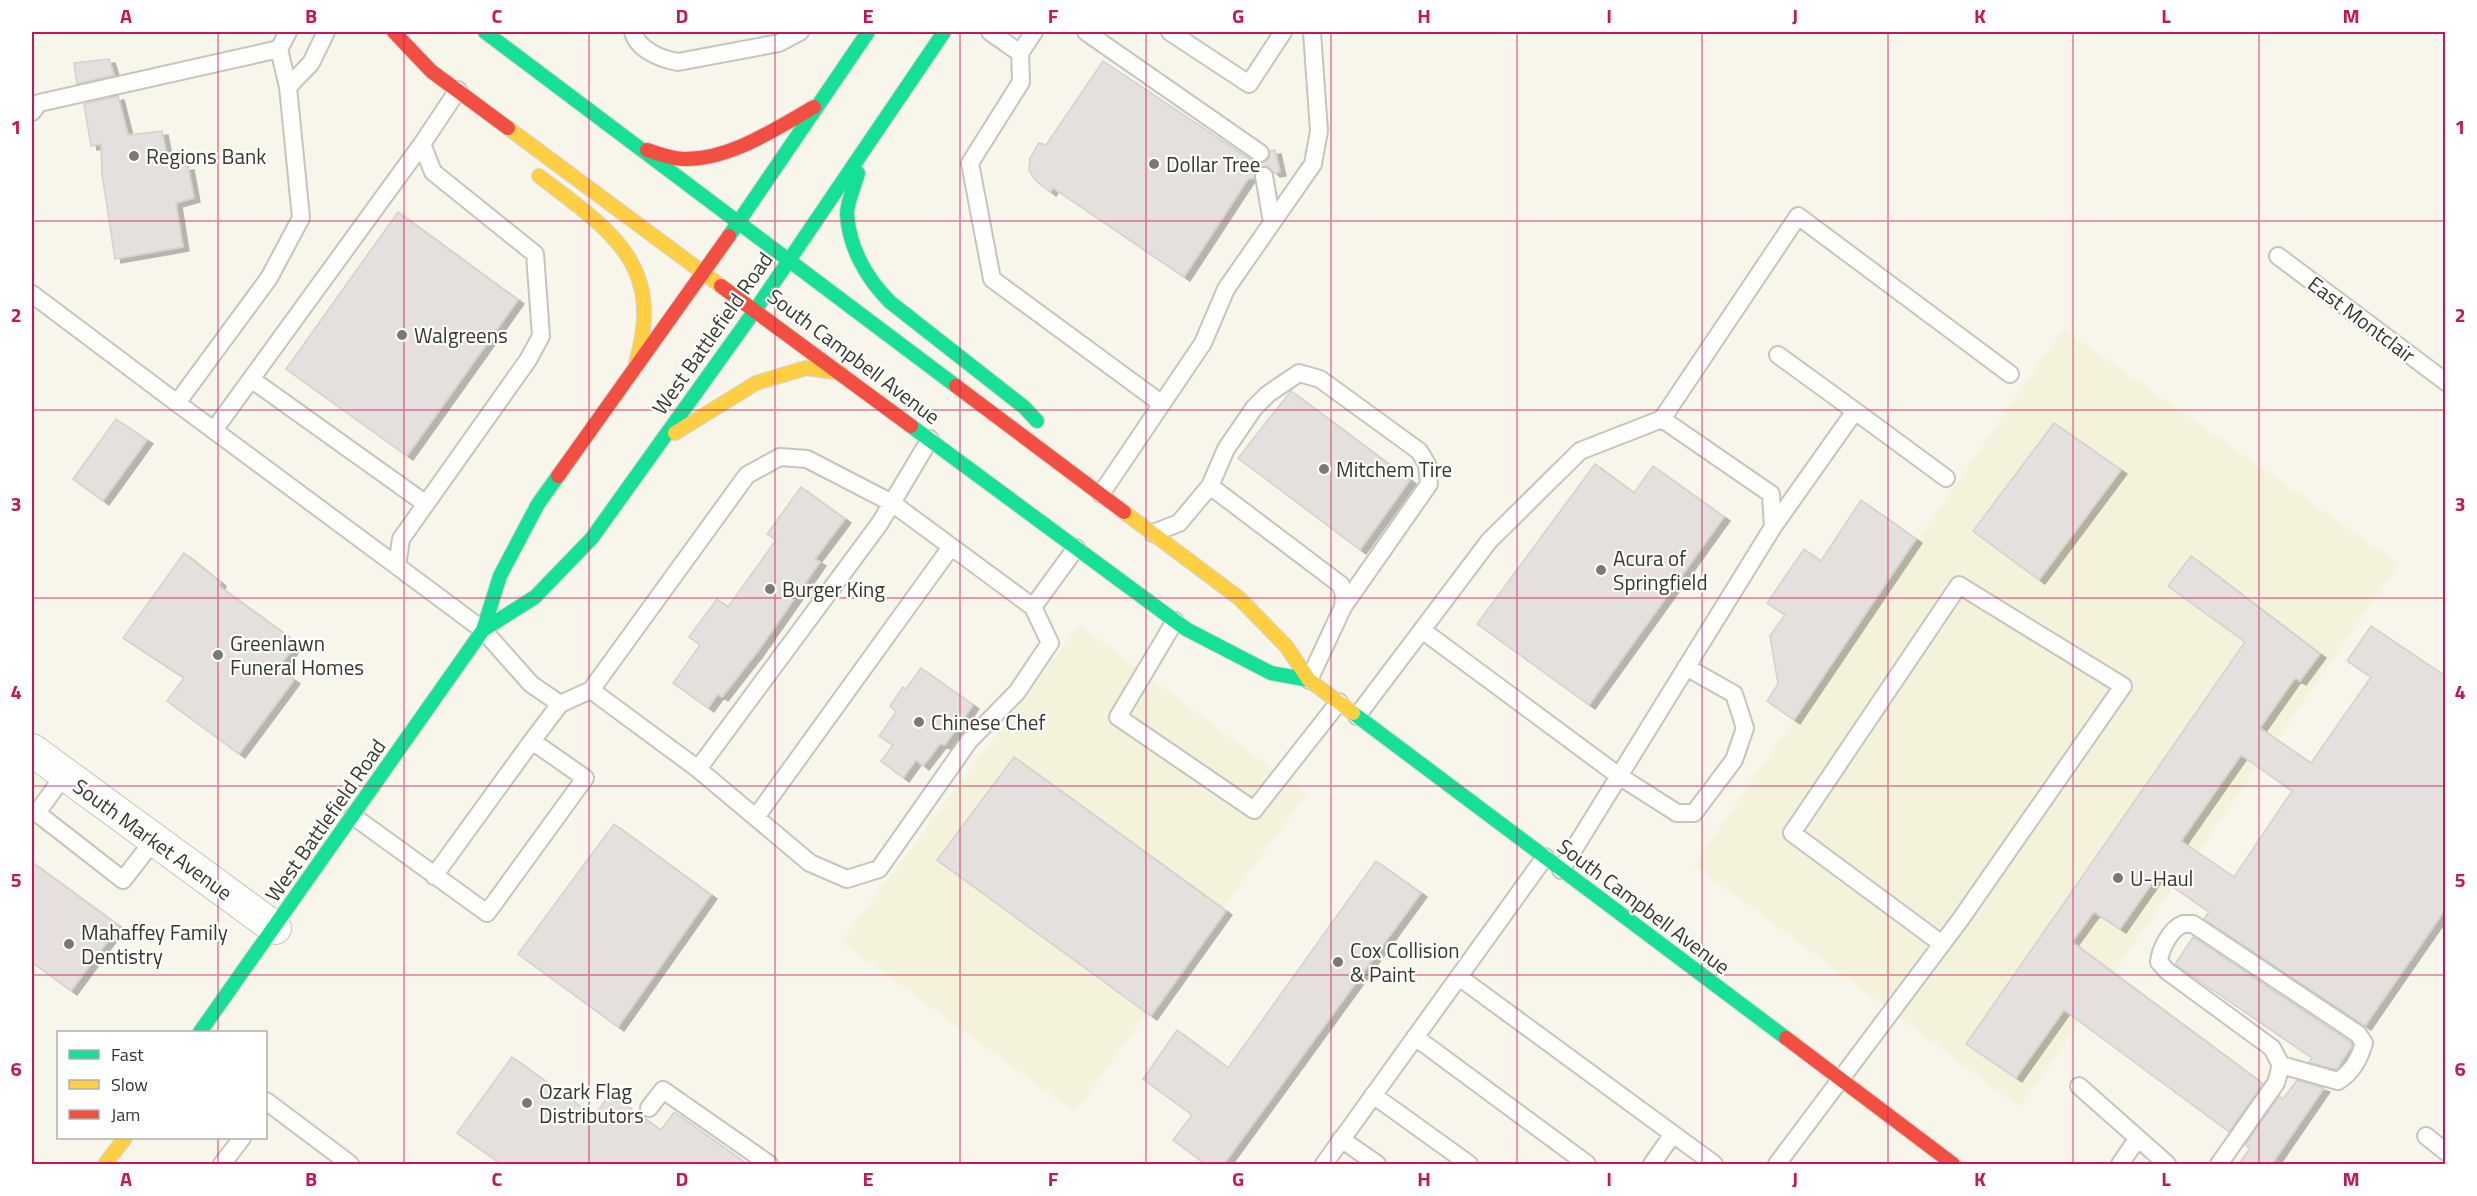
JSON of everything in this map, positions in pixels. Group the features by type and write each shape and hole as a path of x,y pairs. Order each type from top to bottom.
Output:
{"main road":[{"name":"South Campbell Avenue","path":"394,32 431,71 1186,629 1271,673 1309,680"},
{"name":"South Campbell Avenue","path":"485,32 1239,597 1286,646 1309,680 1953,1164"},
{"name":"West Battlefield Road","path":"201,1031 483,630 500,576 538,504 705,272 868,32"},
{"name":"West Battlefield Road","path":"483,630 535,597 592,538 756,309 944,32"},
{"path":"458,90 487,131"},
{"path":"640,148 671,158 706,157 749,142 818,105"},
{"path":"868,144 851,192 847,213 864,271 874,286 890,302 1024,408 1094,489"},
{"path":"530,169 608,231 622,245 630,258 639,288 644,322 644,333 635,368"},
{"path":"661,442 756,383 806,368 841,373"},
{"path":"112,1162 124,1139"}],"street":[{"name":"South Market Avenue","path":"32,750 274,928"}],"lane":[{"path":"177,403 269,278 301,218 288,87 279,49 288,32"},
{"path":"288,87 311,63 326,32"},
{"path":"506,47 515,32"},
{"path":"633,32 634,36 652,53 662,59 678,62 779,43 800,32"},
{"path":"990,32 1020,52"},
{"path":"1034,32 1020,52 1021,82 970,163 992,279 1161,404"},
{"path":"1086,32 1260,153"},
{"path":"1170,32 1249,84 1283,32"},
{"path":"1094,489 1161,404 1203,343 1226,289 1313,164 1319,131 1312,32"},
{"path":"32,112 39,103 279,49"},
{"path":"214,430 422,144 458,90"},
{"path":"397,566 401,539 528,360 541,336 535,254 433,172 422,144"},
{"path":"1264,176 1272,222"},
{"path":"1357,716 1490,541 1580,451 1662,419 1798,216 2010,374"},
{"name":"East Montclair","path":"2278,256 2445,382"},
{"path":"32,294 483,630 531,684 560,704"},
{"path":"1778,355 1946,478"},
{"path":"1153,533 1179,523 1210,486 1226,449 1254,408 1268,394 1299,373 1320,380 1419,451 1427,464 1428,484 1343,607 1309,680"},
{"path":"251,379 426,504"},
{"path":"1561,870 1773,527 1855,411"},
{"path":"1662,419 1771,494 1773,527"},
{"path":"698,769 880,522 930,439"},
{"path":"434,876 560,704 591,690 747,475 780,457 807,459 892,503 1033,607 1050,643 1017,692 969,741 879,869 847,879 810,863 698,769 591,690"},
{"path":"1210,486 1341,585 1344,595 1343,607"},
{"path":"756,816 951,547"},
{"path":"1033,607 1076,548"},
{"path":"1777,1164 1942,944 2123,686 1959,585 1792,833 1942,944"},
{"path":"1175,621 1118,717 1254,810 1339,702"},
{"path":"1422,630 1619,776 1677,813 1694,813 1734,760 1745,728 1734,694 1686,667"},
{"path":"353,816 487,913 585,778 532,741"},
{"path":"65,774 37,813 123,880 154,840"},
{"path":"1324,1164 1545,857"},
{"path":"2219,1164 2276,1083 2281,1065 2272,1048 2167,971 2159,962 2160,952 2174,931 2183,924 2193,924 2358,1034 2364,1043 2361,1055 2349,1074 2338,1081 2281,1065"},
{"path":"1459,977 1714,1164"},
{"path":"1415,1037 1587,1164"},
{"path":"2079,1086 2168,1164"},
{"path":"650,1108 663,1090 769,1164"},
{"path":"1373,1095 1469,1164"},
{"path":"267,1104 350,1164"},
{"path":"1652,1164 1673,1134"},
{"path":"2426,1136 2445,1152"},
{"path":"2120,1164 2138,1138"},
{"path":"222,1164 241,1139"},
{"path":"1341,1139 1377,1164"}],"shaded area":[{"path":"2063,329 2399,564 2020,1107 1694,865"},
{"path":"1079,625 1306,794 1075,1112 841,942"}],"building":[{"path":"109,59 114,75 77,84 74,63"},
{"name":"Dollar Tree","path":"1103,61 1254,162 1265,162 1269,158 1270,151 1275,150 1280,172 1274,173 1267,166 1257,168 1254,178 1248,179 1184,277 1053,188 1050,192 1035,180 1029,170 1030,158 1039,143 1046,145"},
{"name":"Regions Bank","path":"118,96 128,135 162,131 169,167 188,166 194,198 176,203 183,247 115,259 102,174 101,144 91,146 84,104"},
{"name":"Walgreens","path":"398,212 518,300 407,456 286,369"},
{"name":"Mitchem Tire","path":"1291,391 1410,480 1360,550 1238,458"},
{"path":"116,419 147,440 103,501 73,479"},
{"path":"2054,423 2121,470 2039,580 1973,531"},
{"name":"Acura of Springfield","path":"1595,464 1634,493 1653,466 1724,517 1589,705 1477,624"},
{"name":"Burger King","path":"801,487 845,519 815,559 820,562 758,651 722,697 718,694 708,708 673,683 700,645 689,637 717,599 728,607 776,540 767,534"},
{"path":"1861,500 1916,539 1794,720 1767,701 1778,684 1770,636 1785,615 1767,603 1804,549 1821,561"},
{"name":"Greenlawn Funeral Homes","path":"184,553 220,582 219,586 297,643 278,668 294,680 239,754 167,701 184,678 123,638"},
{"path":"2191,556 2320,654 2300,681 2295,678 2260,728 2311,763 2371,677 2347,661 2371,626 2445,676 2445,910 2365,1026 2204,919 2209,912 2157,876 2120,929 2094,912 2072,942 2263,1084 2229,1132 2064,1010 2016,1078 1966,1044 2245,642 2168,586","holes":["2241,755 2292,791 2234,877 2181,841"]},
{"path":"921,668 973,705 945,745 940,744 923,766 916,760 903,778 881,761 893,745 879,736 896,712 890,706 903,687 906,689"},
{"path":"1014,757 1226,911 1151,1016 937,860"},
{"path":"614,824 711,895 618,1027 518,954"},
{"name":"Cox Collision & Paint","path":"1376,861 1421,893 1224,1164 1205,1164 1173,1140 1192,1115 1143,1079 1177,1030 1228,1068"},
{"name":"Mahaffey Family Dentistry","path":"32,862 119,926 71,991 32,962"},
{"path":"2193,937 2350,1042 2352,1046 2336,1070 2309,1062 2312,1058 2175,964"},
{"name":"Ozark Flag Distributors","path":"512,1057 594,1116 610,1094 661,1130 674,1112 747,1164 501,1164 457,1133"},
{"path":"2297,1080 2324,1088 2272,1164 2239,1164 2250,1148 2245,1145 2279,1096 2283,1099"}],"traffic: fast":[{"path":"485,32 956,386"},
{"path":"729,236 868,32"},
{"path":"483,630 535,597 592,538 756,309 944,32"},
{"path":"858,173 847,209 848,227 855,251 874,283 890,302 1024,407 1037,421"},
{"path":"911,426 1186,629 1271,673 1309,680"},
{"path":"201,1031 483,630 500,576 538,504 558,476"},
{"path":"1353,713 1786,1038"}],"traffic: slow":[{"path":"508,128 721,286"},
{"path":"539,176 608,232 625,252 637,274 643,299 643,328 636,362"},
{"path":"675,433 756,383 806,368 841,373"},
{"path":"1124,512 1239,598 1286,646 1309,680 1353,713"},
{"path":"105,1164 124,1139"}],"traffic: jam":[{"path":"394,32 431,71 508,128"},
{"path":"647,150 679,159 701,158 718,154 752,142 814,107"},
{"path":"558,476 729,236"},
{"path":"721,286 911,426"},
{"path":"956,386 1124,512"},
{"path":"1786,1038 1953,1164"}],"place":[{"name":"Regions Bank","path":"134,156"},
{"name":"Dollar Tree","path":"1154,164"},
{"name":"Walgreens","path":"402,335"},
{"name":"Mitchem Tire","path":"1324,469"},
{"name":"Acura of Springfield","path":"1601,570"},
{"name":"Burger King","path":"770,589"},
{"name":"Greenlawn Funeral Homes","path":"218,655"},
{"name":"Chinese Chef","path":"919,722"},
{"name":"U-Haul","path":"2118,878"},
{"name":"Mahaffey Family Dentistry","path":"69,944"},
{"name":"Cox Collision & Paint","path":"1338,962"},
{"name":"Ozark Flag Distributors","path":"527,1103"}]}
